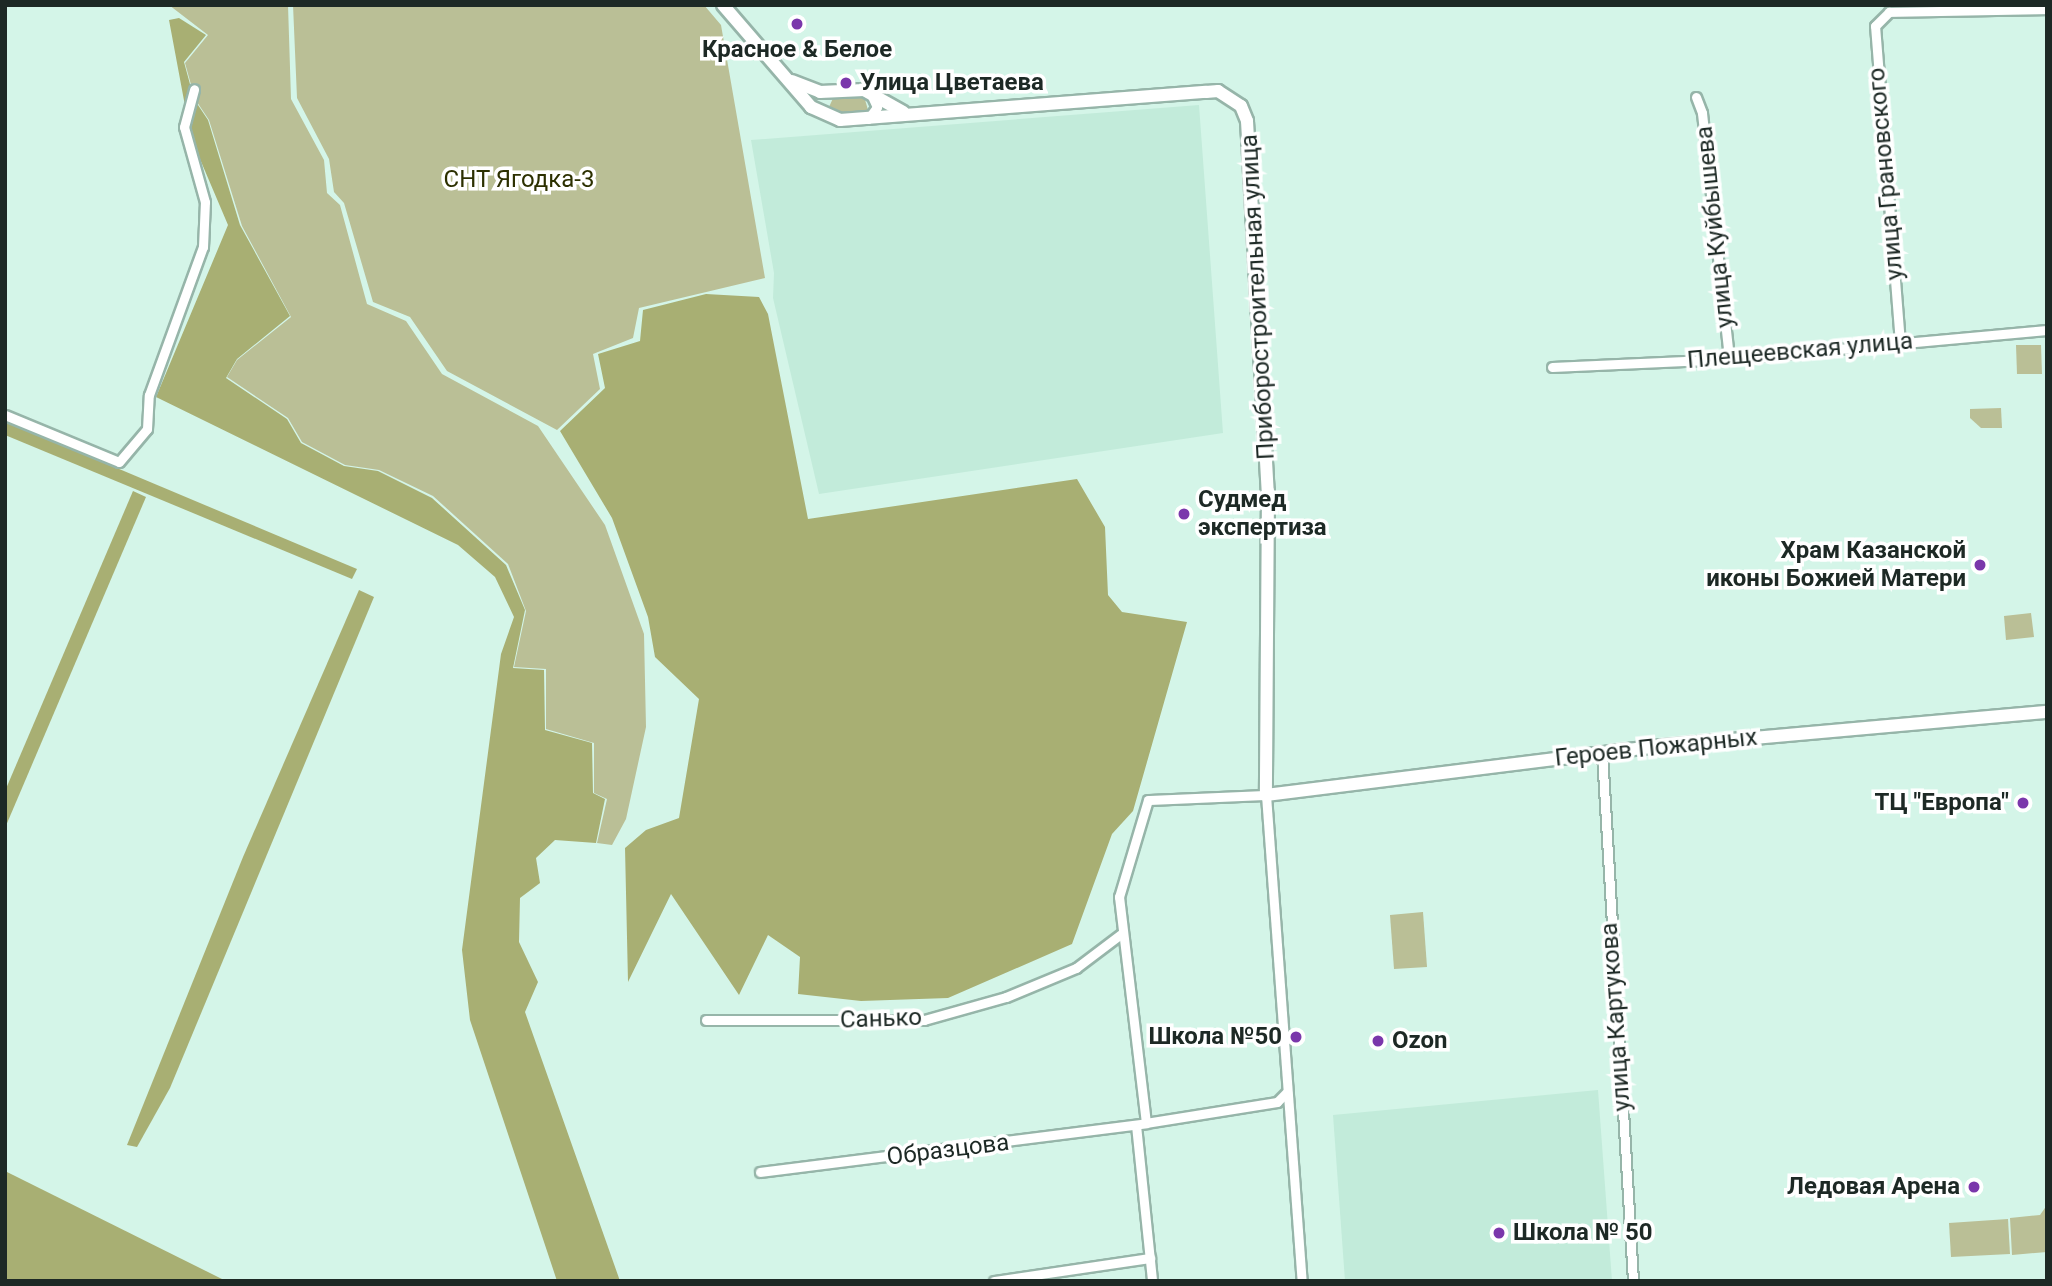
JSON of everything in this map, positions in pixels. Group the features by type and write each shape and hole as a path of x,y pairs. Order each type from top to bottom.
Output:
{"main road":[{"path":"723,5 811,107 830,117 868,119 903,112"},
{"path":"788,79 820,92 871,93 903,112"},
{"name":"Приборостроительная улица","path":"903,112 1206,92 1232,98 1247,121 1267,451 1266,795"},
{"name":"Героев Пожарных","path":"1266,795 1602,753 2047,712"}],"street":[{"name":"улица Грановского","path":"1900,343 1874,30 1889,12 2047,9"},
{"path":"5,415 119,462 147,429 149,395 203,247 205,202 184,127 194,89"},
{"path":"830,117 824,101 834,92"},
{"path":"868,119 877,107 871,93"},
{"name":"улица Куйбышева","path":"1696,97 1702,113 1729,359"},
{"name":"Плещеевская улица","path":"1552,367 1729,359 2047,330"},
{"name":"улица Картукова","path":"1602,753 1633,1281"},
{"path":"1266,795 1148,800 1119,897 1121,934 1146,1123 1277,1102 1287,1092"},
{"name":"Приборостроительная улица","path":"1266,795 1302,1281"},
{"name":"Санько","path":"706,1020 924,1020 1006,997 1076,968 1121,934"},
{"name":"Образцова","path":"760,1172 1146,1123"},
{"path":"1136,1125 1152,1281"},
{"path":"994,1281 1150,1258"}],"shaded area":[{"path":"1199,105 1223,433 819,494 773,298 774,273 751,140"},
{"path":"1598,1090 1612,1281 1345,1281 1333,1115"}],"green space":[{"path":"169,5 288,5 291,99 324,160 327,193 340,205 367,304 406,321 442,374 538,426 605,525 644,634 646,727 626,819 612,845 597,843 607,799 594,793 594,743 546,729 546,669 514,667 526,611 508,564 433,496 379,470 345,465 302,442 288,418 227,377 237,360 291,317 242,226 209,120 195,99 185,63 208,35"},
{"name":"СНТ Ягодка-3","path":"293,5 704,5 721,25 765,278 639,308 633,338 593,354 600,389 557,430 447,371 410,317 373,302 344,203 334,192 329,159 297,98"},
{"path":"179,18 206,35 184,62 194,99 208,120 240,225 290,316 237,359 226,378 287,419 301,443 344,466 378,471 432,498 506,565 525,610 513,668 544,670 545,730 592,743 593,793 605,799 596,843 555,840 536,858 540,883 520,898 519,942 538,982 525,1012 620,1281 557,1281 470,1020 462,950 501,654 514,617 495,577 458,545 156,397 228,225 191,138 169,20"},
{"path":"834,96 864,96 868,110 838,114 829,107"},
{"path":"706,294 759,297 768,314 808,519 1077,479 1105,527 1108,595 1122,612 1187,622 1133,811 1112,834 1072,944 948,998 861,1001 798,994 800,957 768,935 739,995 671,894 628,982 625,848 646,830 679,818 699,699 655,657 648,617 612,518 560,431 605,388 598,354 640,341 643,310"},
{"path":"2016,345 2041,345 2042,374 2017,374"},
{"path":"2001,408 2002,428 1981,428 1970,418 1970,409"},
{"path":"5,421 357,569 352,579 5,435"},
{"path":"133,491 146,497 5,828 5,791"},
{"path":"359,590 374,597 170,1088 137,1147 127,1145 243,857"},
{"path":"2031,613 2034,637 2006,640 2004,616"},
{"path":"1423,912 1427,967 1394,969 1390,915"},
{"path":"5,1171 226,1281 5,1281"},
{"path":"2047,1205 2047,1252 2012,1255 2010,1218 2040,1215"},
{"path":"2008,1219 2010,1254 1951,1257 1949,1223"}],"place":[{"name":"Красное & Белое","path":"797,24"},
{"name":"Улица Цветаева","path":"846,83"},
{"name":"Судмед экспертиза","path":"1184,514"},
{"name":"Храм Казанской иконы Божией Матери","path":"1980,565"},
{"name":"ТЦ \"Европа\"","path":"2023,803"},
{"name":"Школа №50","path":"1296,1037"},
{"name":"Ozon","path":"1378,1041"},
{"name":"Ледовая Арена","path":"1974,1187"},
{"name":"Школа № 50","path":"1499,1233"}]}
